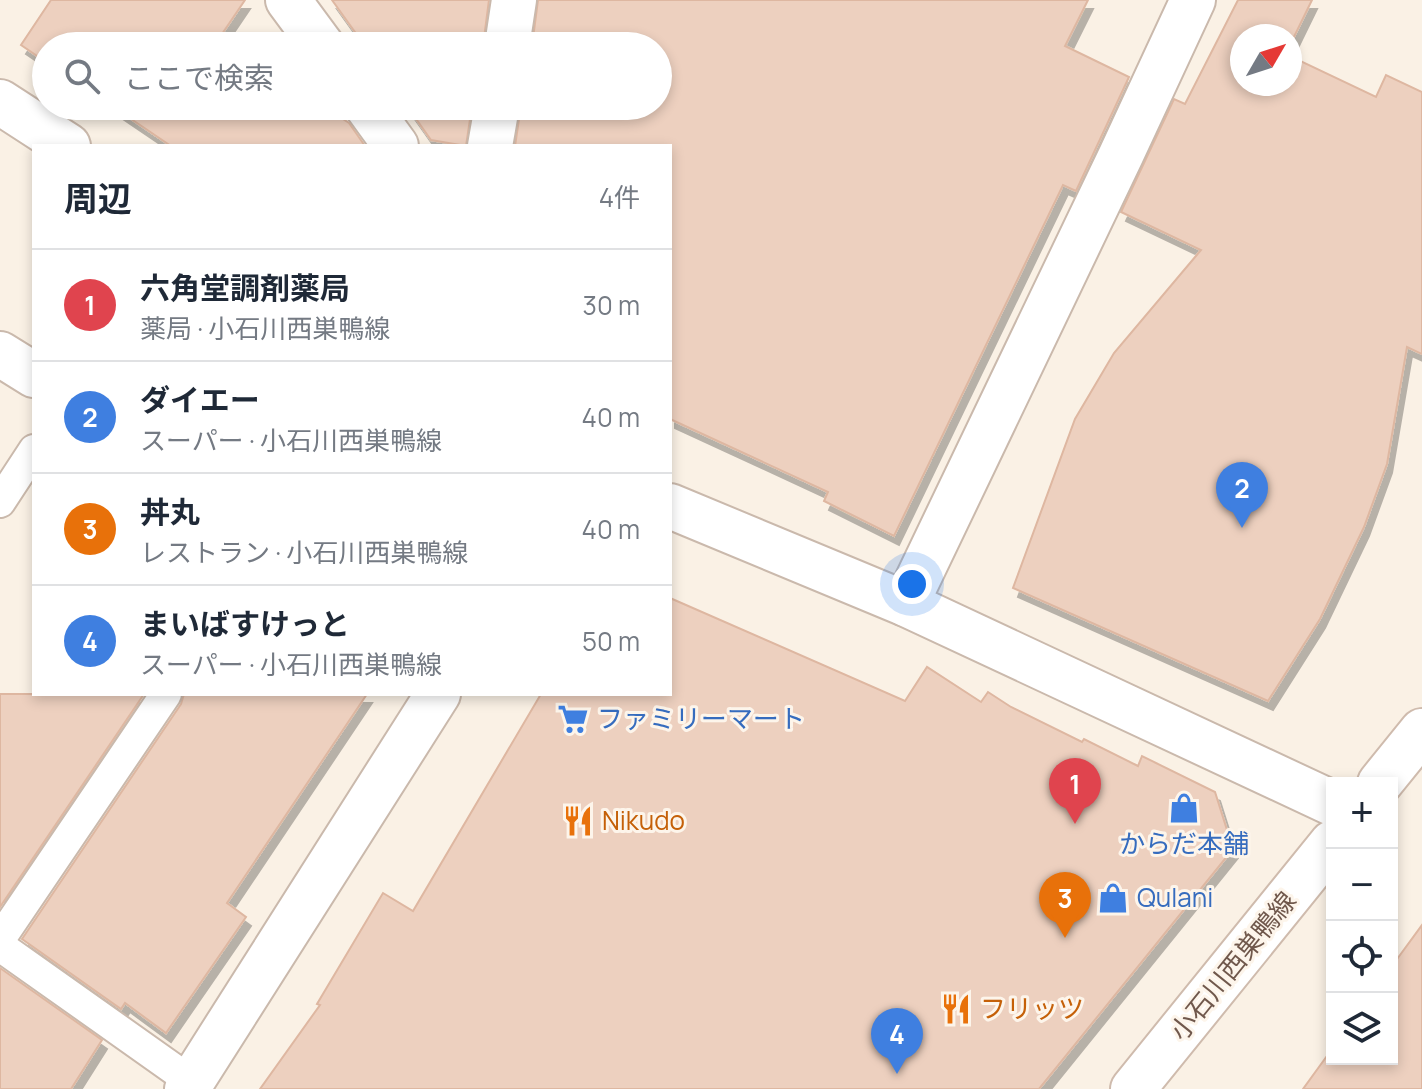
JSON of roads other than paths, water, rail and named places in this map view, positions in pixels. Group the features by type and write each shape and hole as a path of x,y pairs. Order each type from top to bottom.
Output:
{"street":[{"path":"288,0 312,32"},
{"path":"509,32 514,0"},
{"path":"906,604 1193,0"},
{"path":"0,102 65,144"},
{"path":"377,120 395,144"},
{"path":"490,144 495,120"},
{"path":"0,354 32,374"},
{"path":"672,507 906,604 1326,800"},
{"path":"190,1086 437,696"},
{"path":"1385,777 1422,731"},
{"name":"小石川西巣鴨線","path":"1133,1089 1327,849"}],"lane":[{"path":"0,502 32,453"},
{"path":"0,939 165,696"},
{"path":"0,946 190,1086"}],"place":[{"name":"ダイエー","path":"1242,528"},
{"name":"ファミリーマート","path":"573,719"},
{"name":"からだ本舗","path":"1184,808"},
{"name":"Nikudo","path":"578,821"},
{"name":"六角堂調剤薬局","path":"1075,824"},
{"name":"Qulani","path":"1113,898"},
{"name":"丼丸","path":"1065,938"},
{"name":"フリッツ","path":"956,1009"},
{"name":"まいばすけっと","path":"897,1074"}]}
